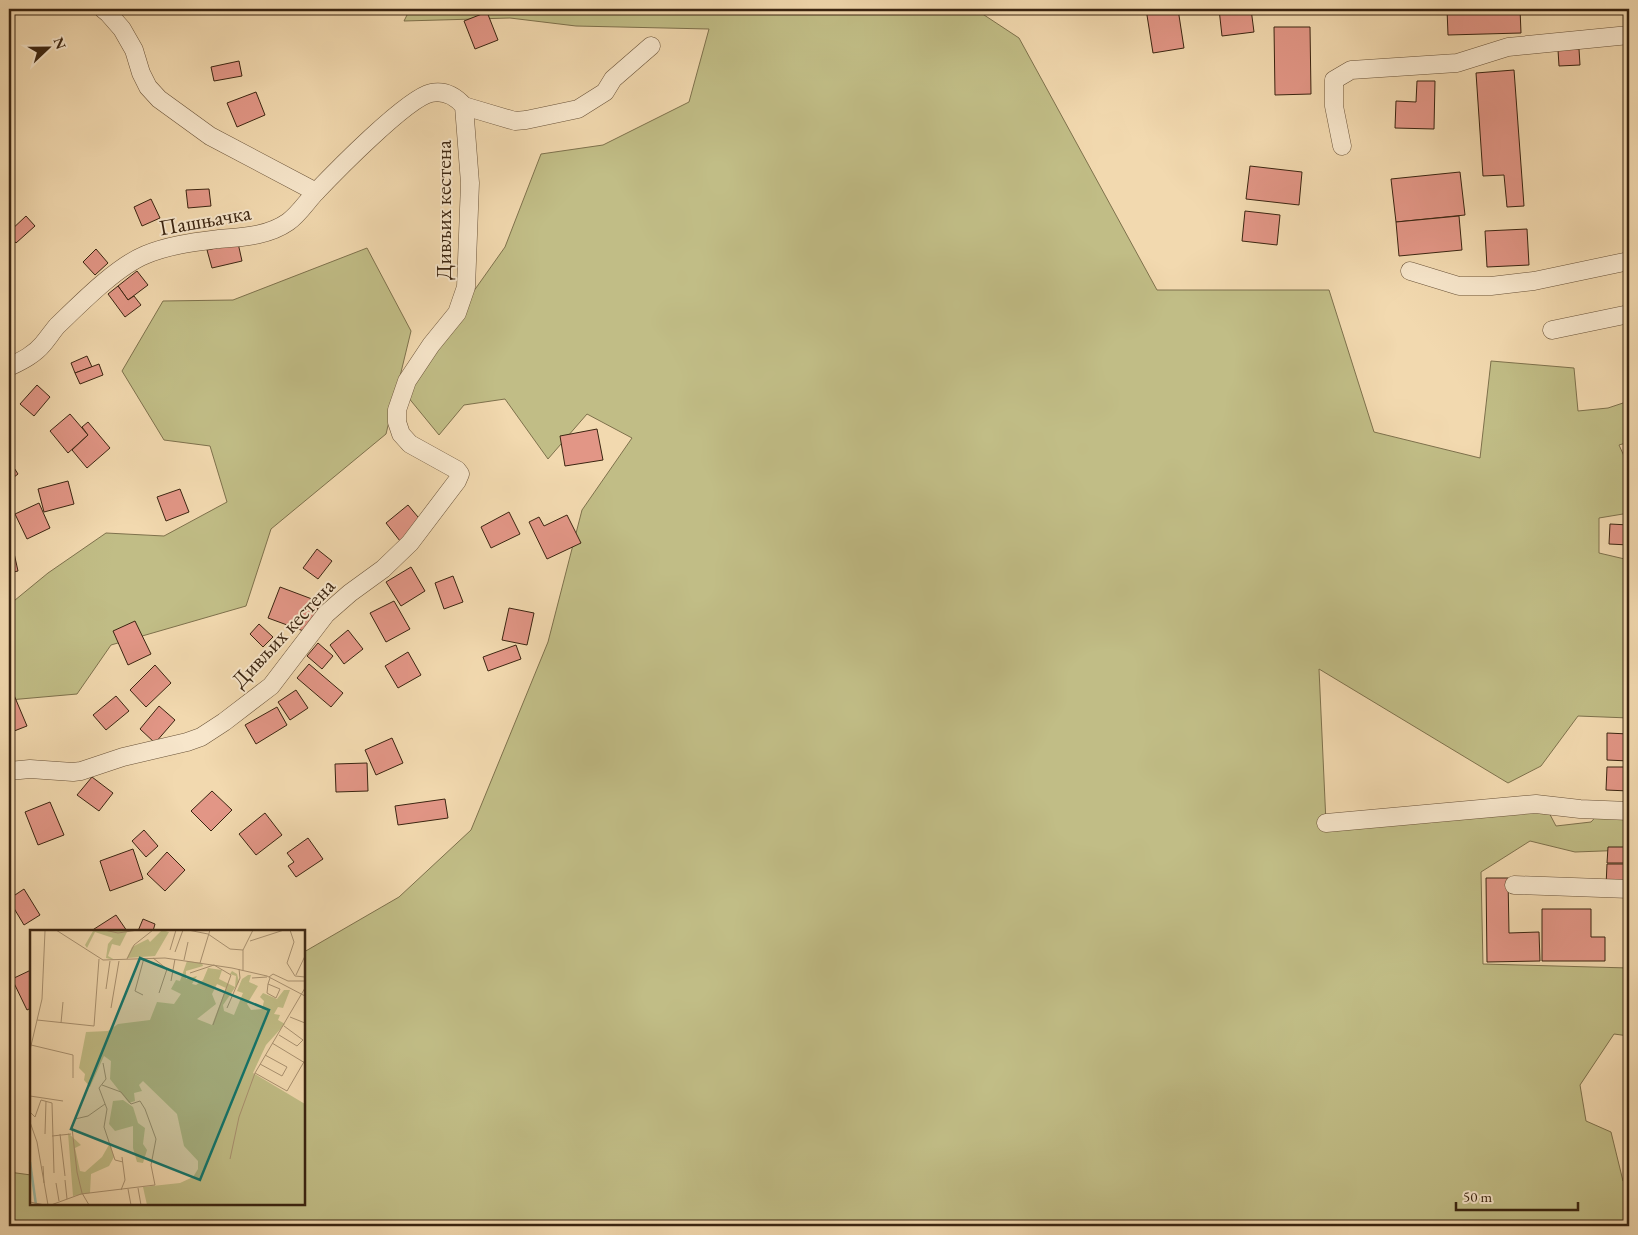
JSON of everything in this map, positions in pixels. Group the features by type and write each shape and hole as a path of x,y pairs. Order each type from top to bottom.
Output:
{"street":[{"path":"103,9 122,29 134,50 140,73 148,87 159,99 210,136 316,192 399,114 430,93 439,92 454,96 464,106 515,121 578,109 604,92 613,79 650,46"},
{"path":"1342,146 1334,106 1334,80 1351,70 1457,63 1508,47 1629,34"},
{"name":"Дивљих кестена","path":"9,772 30,769 81,771 123,757 201,737 271,686 326,614 350,593 383,569 410,542 457,481 460,474 457,470 410,444 401,434 397,410 407,381 431,345 458,313 466,287 470,183 464,106"},
{"name":"Пашњачка","path":"9,367 32,354 44,344 57,326 98,287 126,265 144,255 181,245 249,236 270,231 290,221 316,192"},
{"path":"1410,271 1459,286 1491,286 1534,281 1629,261"},
{"path":"1552,330 1629,314"},
{"path":"1326,823 1536,804 1580,809 1629,811"},
{"path":"1514,885 1629,889"}],"shaded area":[{"path":"410,9 975,9 1019,38 1157,290 1329,290 1374,432 1480,458 1491,361 1574,368 1578,411 1608,408 1629,401 1629,442 1619,445 1629,467 1629,513 1599,518 1599,553 1629,560 1629,718 1578,716 1541,766 1508,783 1319,669 1326,823 1545,805 1556,826 1591,822 1602,810 1629,811 1629,850 1575,852 1530,841 1481,872 1483,964 1629,968 1629,1036 1614,1034 1580,1085 1586,1121 1611,1132 1623,1181 1629,1180 1629,1226 9,1226 9,1172 30,1175 30,1205 305,1205 305,951 399,897 471,830 548,642 582,510 632,438 587,414 548,459 505,399 464,405 439,435 403,391 505,247 541,154 603,145 689,102 709,29 576,26 510,18 404,21"},
{"path":"367,248 411,331 386,434 271,529 246,606 111,645 77,694 9,700 9,605 48,573 106,533 164,536 227,502 210,446 164,440 122,371 163,301 233,300"}],"building":[{"path":"1146,9 1178,9 1184,48 1153,53"},
{"path":"1219,9 1251,9 1254,32 1222,36"},
{"path":"1447,9 1520,9 1521,33 1448,35"},
{"path":"487,12 498,40 475,49 464,21"},
{"path":"1274,27 1310,27 1311,94 1275,95"},
{"path":"1579,49 1580,65 1559,66 1558,50"},
{"path":"239,61 242,76 214,81 211,67"},
{"path":"1514,70 1524,206 1507,207 1504,175 1483,176 1476,73"},
{"path":"1417,81 1435,81 1434,129 1395,128 1396,101 1416,102"},
{"path":"256,92 265,115 237,127 227,103"},
{"path":"1250,166 1302,172 1299,205 1246,199"},
{"path":"1460,172 1465,215 1396,222 1391,179"},
{"path":"209,189 211,206 188,208 186,190"},
{"path":"151,199 160,218 142,226 134,207"},
{"path":"1245,211 1280,215 1277,245 1242,241"},
{"path":"26,216 35,226 16,243 9,235 9,232"},
{"path":"1459,216 1462,250 1399,256 1396,222"},
{"path":"1527,229 1529,265 1487,267 1485,231"},
{"path":"238,243 242,261 212,268 207,250"},
{"path":"96,249 108,263 95,275 83,262"},
{"path":"137,271 148,285 128,300 118,286"},
{"path":"118,286 128,300 134,296 141,305 125,317 108,294"},
{"path":"87,356 92,367 75,373 71,363"},
{"path":"99,364 103,375 80,384 75,373"},
{"path":"37,385 50,397 34,416 20,404"},
{"path":"70,414 88,435 68,453 50,431"},
{"path":"88,422 110,448 87,468 72,450 88,435 82,427"},
{"path":"597,429 603,460 565,466 560,436"},
{"path":"9,460 18,474 9,481"},
{"path":"68,481 74,504 44,512 38,489"},
{"path":"180,489 189,512 166,521 157,497"},
{"path":"39,503 50,528 27,539 15,514"},
{"path":"408,505 423,523 400,541 386,523"},
{"path":"509,512 520,534 491,548 481,527"},
{"path":"567,515 581,543 547,559 529,522 539,517 544,526"},
{"path":"1610,524 1629,525 1629,545 1609,544"},
{"path":"12,544 18,571 9,573 9,545"},
{"path":"317,549 332,561 318,579 303,568"},
{"path":"411,567 425,591 401,606 386,582"},
{"path":"453,576 463,602 444,609 435,583"},
{"path":"280,587 320,602 309,633 268,618"},
{"path":"394,601 410,629 386,642 370,613"},
{"path":"509,608 534,613 527,645 502,640"},
{"path":"135,621 151,654 128,665 113,631"},
{"path":"259,624 273,637 263,647 250,634"},
{"path":"348,630 363,649 344,664 330,645"},
{"path":"318,643 333,656 322,669 307,656"},
{"path":"516,645 521,659 488,671 483,657"},
{"path":"408,652 421,675 398,688 385,666"},
{"path":"309,664 343,693 331,707 297,678"},
{"path":"155,665 171,683 146,707 130,690"},
{"path":"11,688 27,726 9,733 9,689"},
{"path":"296,690 308,708 290,720 278,702"},
{"path":"116,696 129,711 106,730 93,715"},
{"path":"159,706 175,720 155,743 140,729"},
{"path":"277,707 287,725 256,744 245,725"},
{"path":"1607,733 1629,734 1629,761 1607,760"},
{"path":"392,738 403,763 376,775 365,750"},
{"path":"367,763 368,791 336,792 335,764"},
{"path":"1607,767 1629,767 1629,791 1606,790"},
{"path":"92,777 113,793 99,811 77,795"},
{"path":"212,791 232,810 211,831 191,811"},
{"path":"445,799 448,818 398,825 395,806"},
{"path":"50,802 64,835 38,845 25,812"},
{"path":"265,813 282,835 256,855 239,834"},
{"path":"144,830 158,846 146,857 132,841"},
{"path":"308,838 323,859 296,877 288,866 294,862 287,853"},
{"path":"1608,847 1629,847 1629,863 1607,863"},
{"path":"133,849 143,879 110,891 100,861"},
{"path":"167,852 185,870 165,891 147,874"},
{"path":"1607,864 1629,864 1629,886 1606,886"},
{"path":"1486,878 1508,878 1509,933 1539,932 1540,961 1487,962"},
{"path":"24,889 40,915 24,925 9,899"},
{"path":"1542,909 1591,909 1591,937 1605,937 1605,961 1542,961"},
{"path":"116,915 126,930 93,930"},
{"path":"143,919 155,924 153,930 138,930"},
{"path":"30,970 30,1008 27,1010 12,979"},
{"path":"1628,1074 1629,1096 1625,1096"}]}
